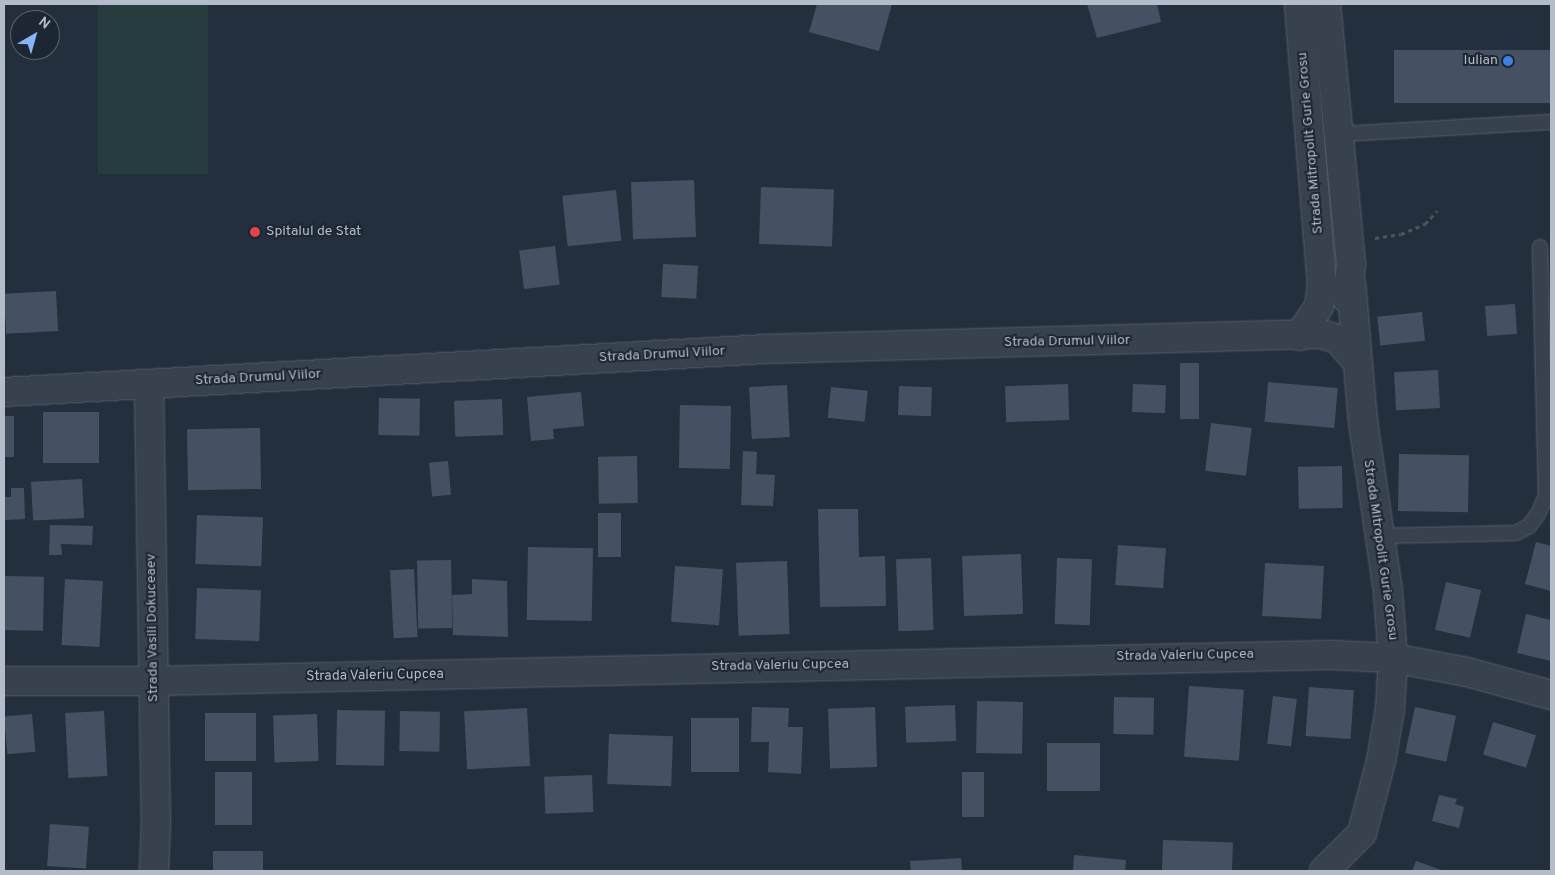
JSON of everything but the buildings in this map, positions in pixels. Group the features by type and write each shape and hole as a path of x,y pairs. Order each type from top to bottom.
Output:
{"street":[{"name":"Strada Mitropolit Gurie Grosu","path":"1300,4 1322,285 1319,306 1310,335"},
{"name":"Strada Mitropolit Gurie Grosu","path":"1324,871 1362,833 1381,761 1390,709 1393,658 1356,360 1349,238 1326,4"},
{"name":"Strada Mitropolit Gurie Grosu","path":"1310,335 1337,320 1351,283"},
{"path":"1310,335 1337,339 1356,360"},
{"name":"Strada Drumul Viilor","path":"4,392 765,349 1310,335"},
{"name":"Strada Vasili Dokuceaev","path":"149,384 154,681 154,871"},
{"name":"Strada Valeriu Cupcea","path":"4,681 154,681 1264,654 1393,658 1467,672 1551,695"}],"lane":[{"path":"1340,134 1551,122"},
{"path":"1379,536 1516,533 1529,526 1538,514 1546,496 1540,247"}],"path":[{"path":"1349,238 1401,234 1424,224 1437,211"}],"green space":[{"path":"98,4 208,4 208,174 98,174"}],"place":[{"name":"Iulian","path":"1508,61"},
{"name":"Spitalul de Stat","path":"255,232"}]}
